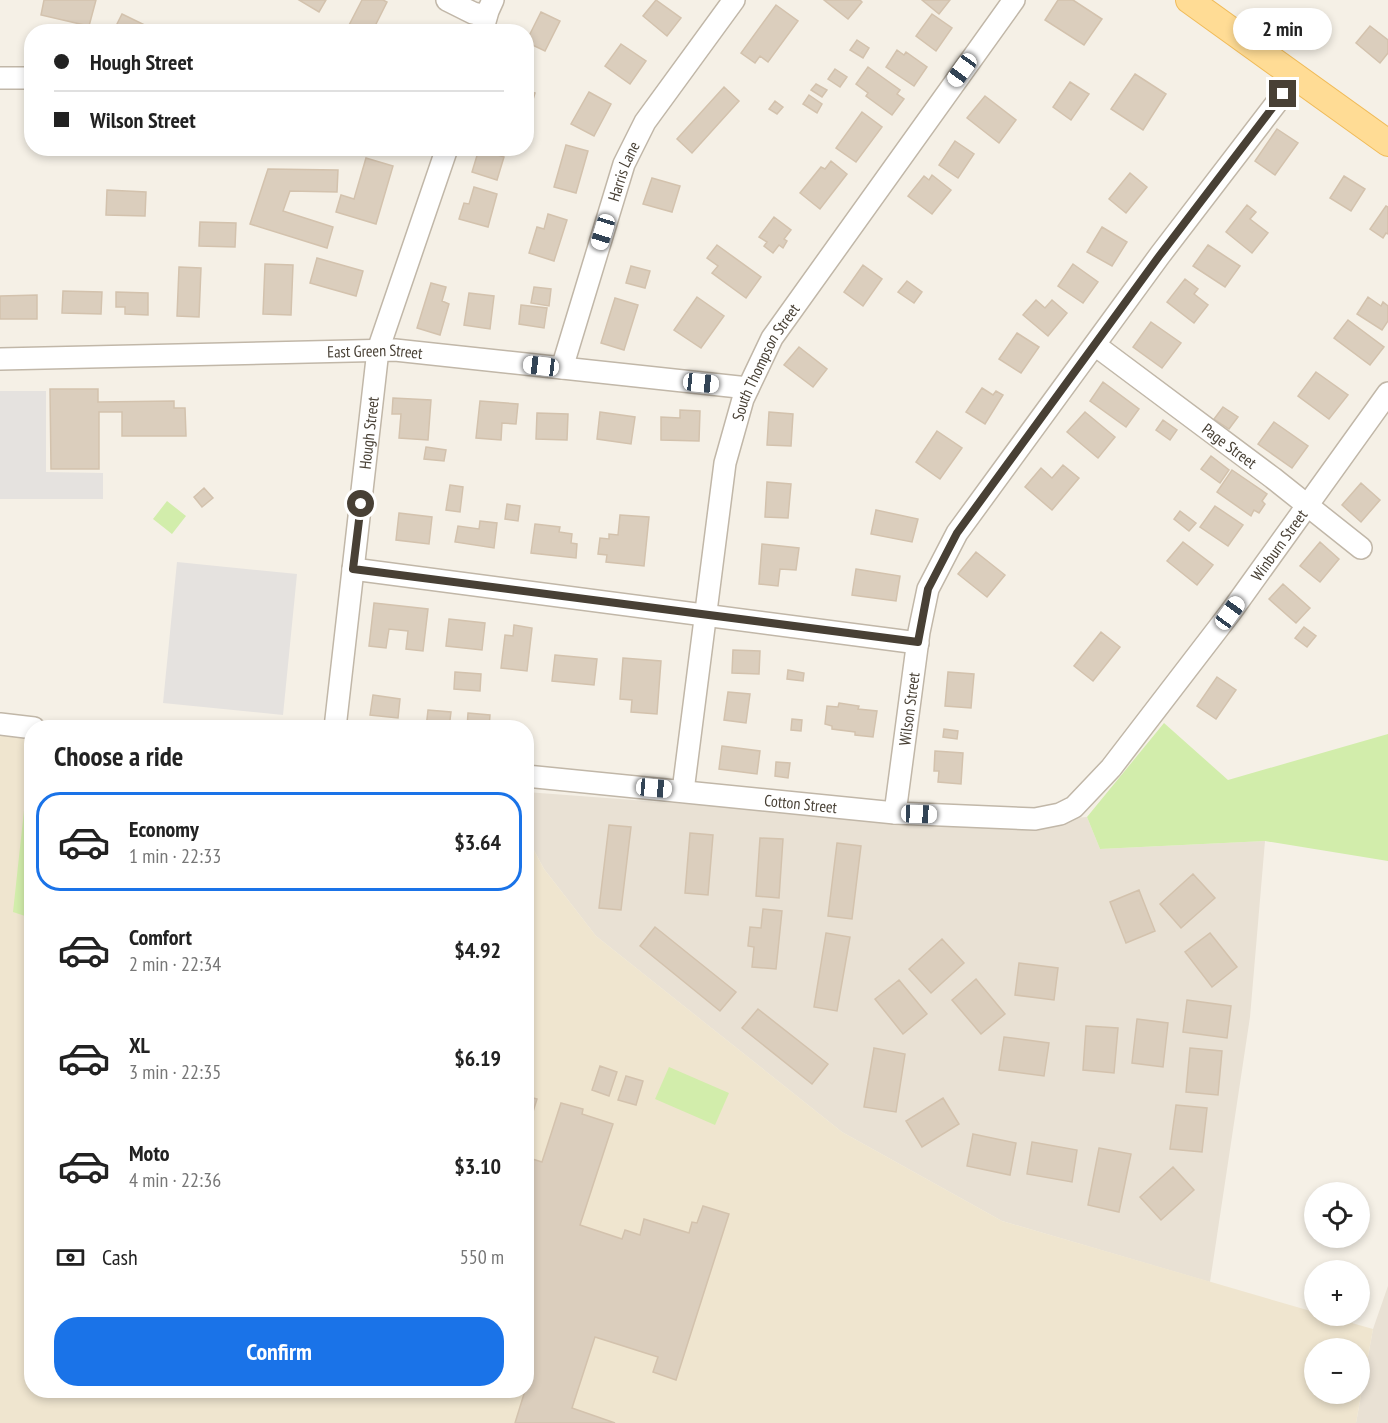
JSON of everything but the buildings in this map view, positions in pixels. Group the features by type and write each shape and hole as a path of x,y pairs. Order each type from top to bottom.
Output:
{"main road":[{"path":"1189,0 1388,143"}],"street":[{"path":"447,0 473,13 487,16"},
{"name":"Harris Lane","path":"562,368 624,164 645,122 734,0"},
{"name":"South Thompson Street","path":"683,791 725,464 743,399 772,338 1014,0"},
{"name":"Wilson Street","path":"895,813 918,642 928,589 957,533 1160,255 1297,76"},
{"path":"0,78 24,78"},
{"name":"Hough Street","path":"336,720 378,351 444,156"},
{"name":"Page Street","path":"1095,345 1307,504 1361,548"},
{"name":"East Green Street","path":"0,359 395,350 748,388"},
{"name":"Winburn Street","path":"1074,807 1111,768 1230,613 1388,393"},
{"path":"353,569 918,642"},
{"path":"0,724 24,727"},
{"name":"Cotton Street","path":"534,777 895,813 1035,819 1060,814 1074,807"}],"shaded area":[{"path":"0,391 46,391 46,472 103,473 103,499 0,499"},
{"path":"177,562 297,574 283,715 163,703"},
{"path":"0,735 24,737 24,1398 534,1398 534,850 544,869 596,936 842,1132 1002,1221 1304,1309 1304,1326 1362,1326 1373,1329 1370,1346 1370,1338 1304,1338 1304,1404 1359,1404 1356,1423 0,1423"},
{"path":"534,793 741,808 927,827 1087,817 1100,849 1265,841 1250,1017 1210,1282 1002,1221 842,1132 596,936 544,869 534,850"},
{"path":"1388,1286 1388,1423 1356,1423 1359,1404 1370,1404 1370,1346 1373,1329"}],"green space":[{"path":"167,501 186,516 172,534 153,519"},
{"path":"1164,723 1228,780 1388,734 1388,861 1265,841 1100,849 1087,817"},
{"path":"24,811 24,915 13,912"},
{"path":"669,1067 729,1093 715,1125 655,1099"}],"route":[{"path":"361,504 353,569 918,642 928,589 957,533 1160,255 1283,94"}]}
